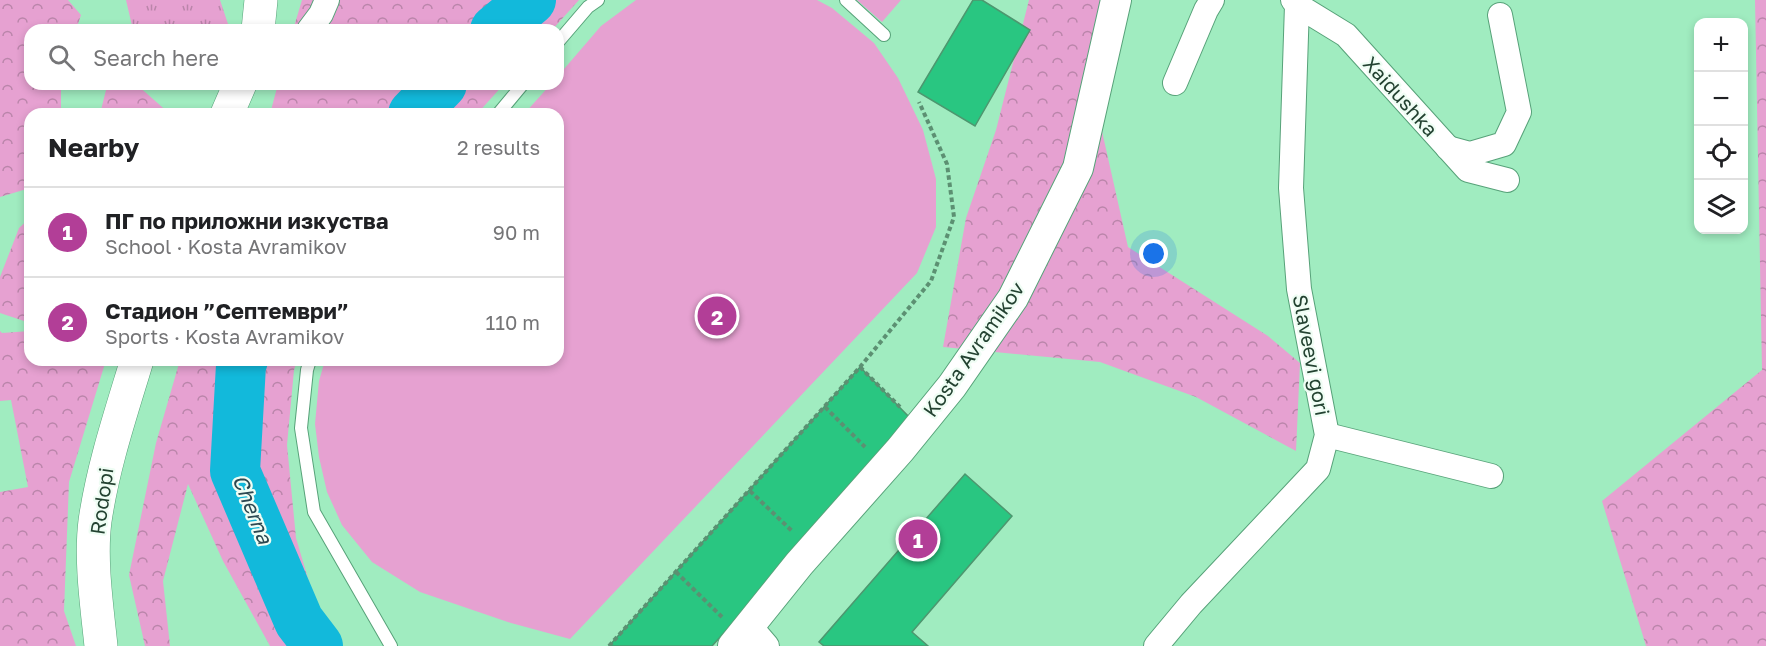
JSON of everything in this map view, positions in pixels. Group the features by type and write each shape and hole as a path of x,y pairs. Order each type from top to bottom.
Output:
{"main road":[{"path":"259,24 261,0"},
{"path":"230,108 237,90"},
{"name":"Rodopi","path":"101,646 95,589 95,523 108,453 135,366"}],"street":[{"path":"314,24 327,0"},
{"name":"Kosta Avramikov","path":"743,634 799,564 915,432 960,376 1013,298 1078,168 1116,0"},
{"path":"1175,83 1212,0"},
{"name":"Xaidushka","path":"1295,3 1346,35 1468,170 1507,180"},
{"name":"Slaveevi gori","path":"1156,646 1191,604 1318,469 1327,435 1299,289 1292,199 1295,3"},
{"path":"1448,148 1470,154 1504,144 1519,112 1500,15"},
{"path":"1327,435 1491,476"}],"lane":[{"path":"564,35 588,7 598,0"},
{"path":"846,0 884,35"},
{"path":"503,108 518,90"},
{"path":"308,366 301,428 314,512 391,646"}],"path":[{"path":"609,646 825,407 931,281 954,218 946,164 919,102"},
{"path":"860,367 907,415"},
{"path":"825,407 872,454"},
{"path":"750,491 797,536"},
{"path":"676,573 743,634"}],"green space":[{"path":"0,0 68,0 81,15 78,24 24,24 24,90 61,90 61,108 24,108 24,190 0,197"},
{"path":"126,0 220,0 228,24 132,24"},
{"path":"302,0 579,0 557,24 295,24"},
{"path":"636,0 817,0 832,8 874,43 898,78 923,130 936,179 936,227 917,273 570,639 511,623 420,592 372,562 342,525 327,492 315,424 319,381 323,366 564,366 564,108 529,108 546,90 564,90 564,69 601,26"},
{"path":"857,0 901,0 882,22"},
{"path":"1029,0 1119,0 1097,109 1128,247 1268,336 1300,363 1296,451 1196,397 1100,362 943,347 966,218 996,130"},
{"path":"1755,0 1766,0 1766,646 1646,646 1602,501 1762,370"},
{"path":"106,90 143,90 163,108 102,108"},
{"path":"276,90 499,90 482,108 272,108"},
{"path":"24,223 24,321 0,313 0,277 19,228"},
{"path":"0,331 2,333 24,331 24,366 104,366 69,482 64,611 76,646 0,646 0,492 28,487 11,400 0,401"},
{"path":"178,366 295,366 287,445 296,538 328,646 270,646 223,561 188,484 163,581 170,646 145,646 129,575 156,443"}],"building":[{"path":"973,0 982,0 1030,30 975,126 918,92"},
{"path":"860,367 915,423 712,646 609,646"},
{"path":"965,474 1012,516 912,632 928,646 824,646 819,642"}],"waterway":[{"name":"Cherna","path":"502,24 531,0"},
{"name":"Cherna","path":"419,108 436,90"},
{"name":"Cherna","path":"241,366 235,471 299,621 318,646"}],"place":[{"name":"Стадион ”Септември”","path":"717,316"},
{"name":"ПГ по приложни изкуства","path":"918,539"}]}
